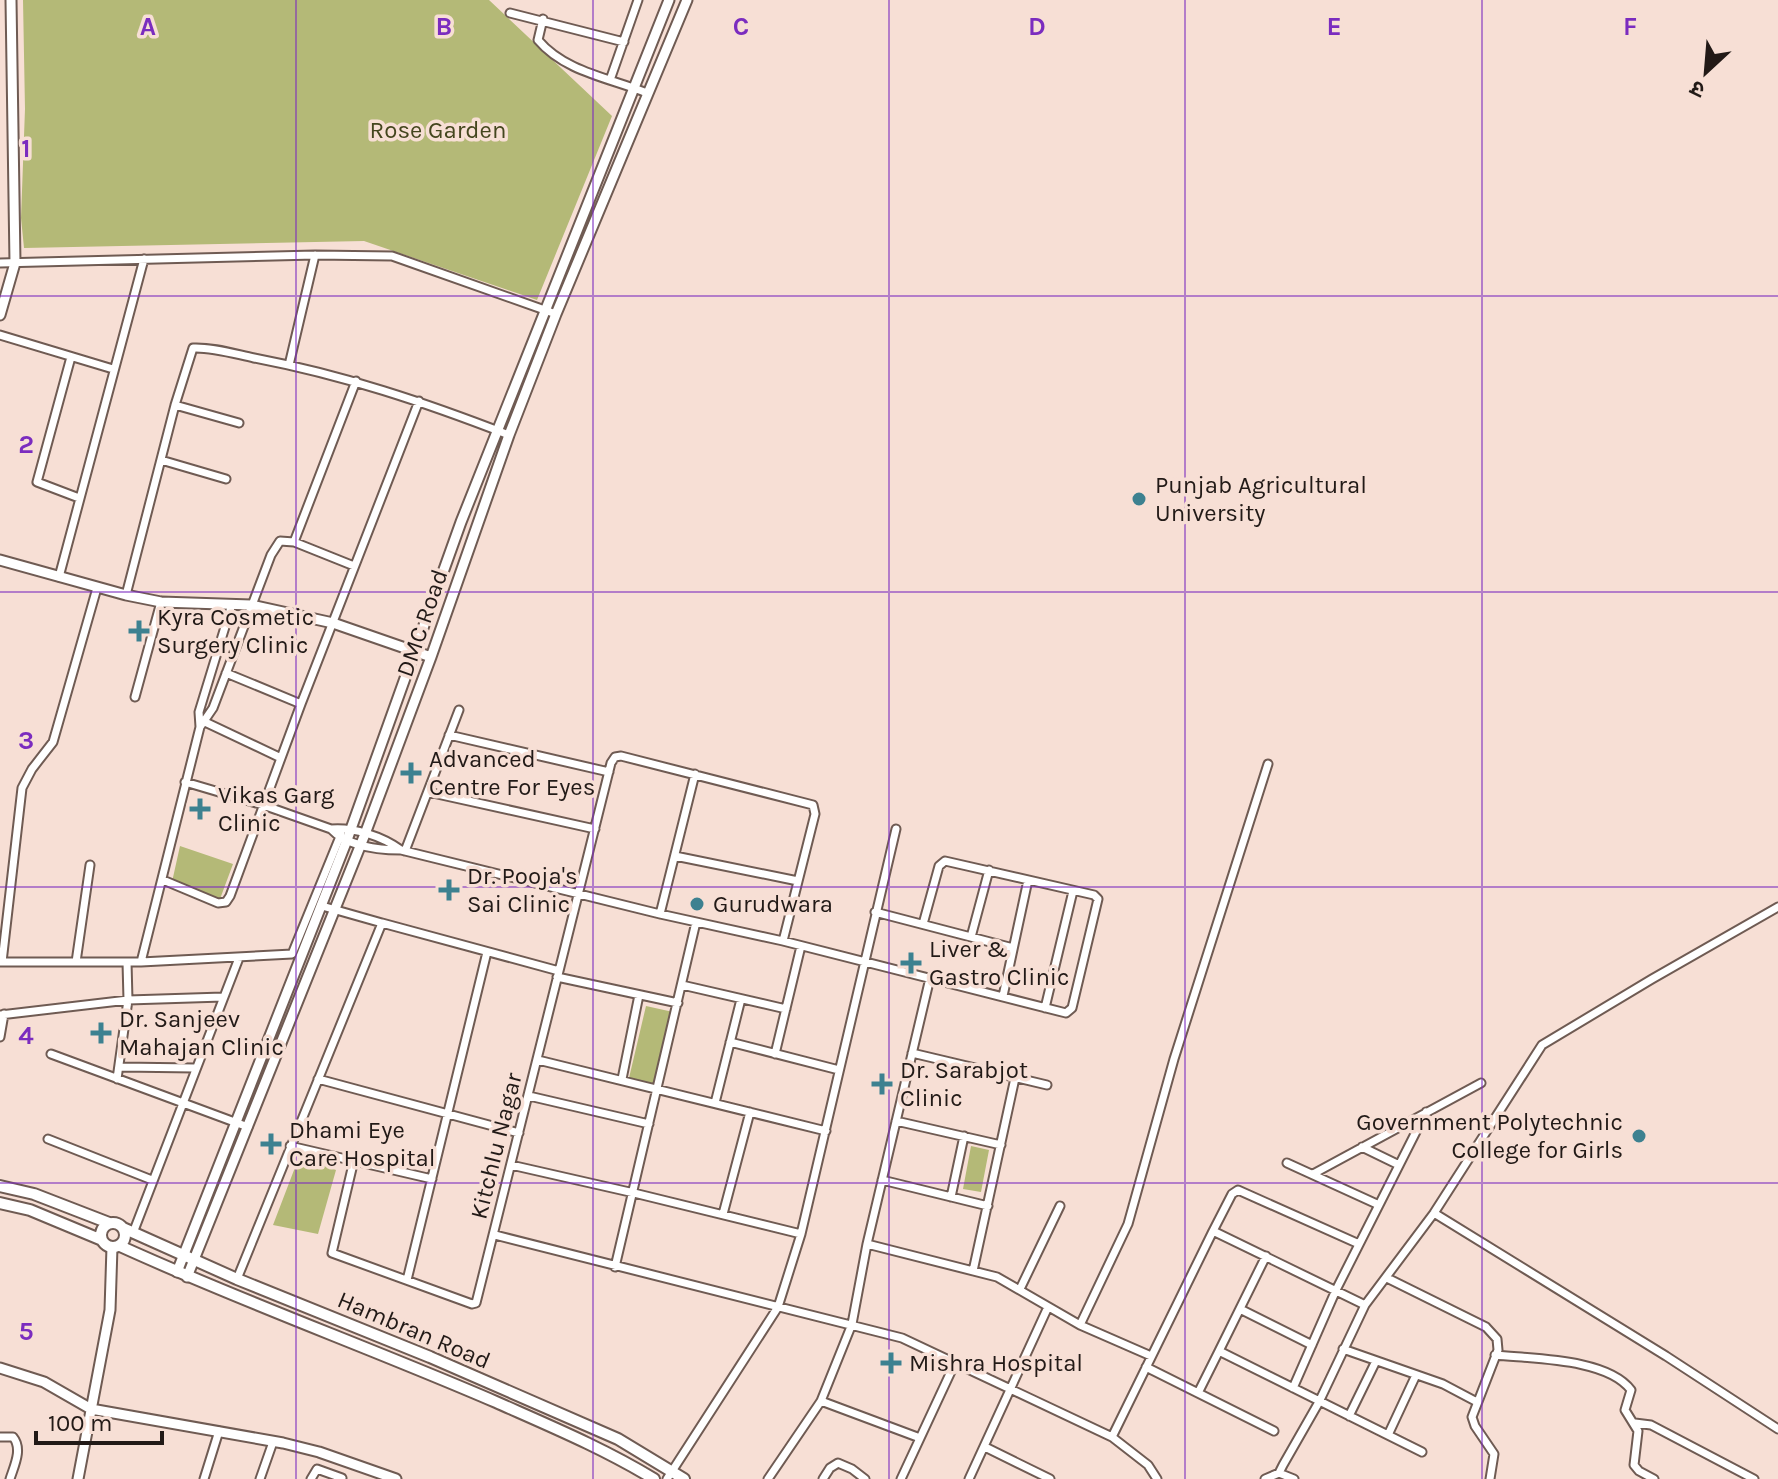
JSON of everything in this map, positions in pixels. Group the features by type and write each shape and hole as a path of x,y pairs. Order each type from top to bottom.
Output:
{"main road":[{"path":"0,1186 34,1194 109,1223 103,1228 111,1244 126,1236 128,1231"},
{"name":"Hambran Road","path":"0,1203 30,1210 407,1364 610,1452 654,1479"},
{"name":"Hambran Road","path":"109,1223 603,1433 670,1475 684,1479"}],"street":[{"path":"0,315 15,263 11,0"},
{"path":"610,80 638,0"},
{"path":"97,588 53,742 22,788 1,962 141,962 289,955 295,951 347,829 416,651 461,522 669,0"},
{"name":"DMC Road","path":"189,1257 248,1127 361,845 509,435 687,0"},
{"path":"510,13 624,42"},
{"path":"543,19 538,40 549,53 575,67 647,93"},
{"path":"289,365 315,255"},
{"path":"0,263 392,256 556,314"},
{"path":"59,577 144,259"},
{"path":"0,335 113,369"},
{"path":"126,595 175,405 193,348 356,381 509,435"},
{"path":"71,357 37,482 79,498"},
{"path":"294,542 356,381"},
{"path":"163,880 218,903 226,902 419,401"},
{"path":"175,405 239,423"},
{"path":"161,460 226,479"},
{"path":"141,962 202,725 277,543 285,540 294,542 354,566"},
{"path":"0,560 97,588 161,602 251,605 333,623 431,657"},
{"path":"135,697 161,602"},
{"path":"202,725 199,712 232,604"},
{"path":"226,673 301,704"},
{"path":"403,850 459,710"},
{"path":"202,725 281,758"},
{"path":"449,735 609,772 612,760 621,756 809,803 816,809 783,941"},
{"path":"1080,1325 1131,1214 1174,1059 1268,764"},
{"name":"Kitchlu Nagar","path":"354,1160 332,1253 474,1304 478,1300 495,1235 609,772"},
{"path":"660,914 695,774"},
{"path":"185,782 331,829 365,834 403,850"},
{"path":"428,792 595,829"},
{"path":"331,829 343,839 361,845 403,850 1066,1013 1072,1008 1097,897 949,861 940,863 923,924"},
{"path":"670,1475 778,1307 801,1234 896,829"},
{"path":"182,1274 236,1123 322,906 343,839"},
{"path":"675,856 798,881"},
{"path":"76,962 90,865"},
{"path":"971,937 989,870"},
{"path":"1003,996 1028,880"},
{"path":"1045,1008 1073,891"},
{"path":"322,906 558,974 678,1003"},
{"path":"1265,1479 1279,1473 1319,1402 1365,1305 1434,1213 1547,1041 1778,907"},
{"path":"875,912 1013,948"},
{"path":"615,1267 696,922"},
{"path":"237,1279 382,923"},
{"path":"775,1054 801,946"},
{"path":"407,1280 487,952"},
{"path":"128,1231 152,1180 239,958"},
{"path":"117,1079 128,1000 127,962"},
{"path":"782,1479 770,1476 821,1401 852,1324 867,1244 930,978"},
{"path":"682,985 786,1009"},
{"path":"622,1079 639,995"},
{"path":"0,1037 2,1014 128,1000 223,997"},
{"path":"715,1103 741,999"},
{"path":"730,1042 839,1070"},
{"path":"912,1053 1047,1085"},
{"path":"51,1054 248,1127"},
{"path":"538,1060 826,1131"},
{"path":"121,1067 195,1068"},
{"path":"973,1271 1015,1078"},
{"path":"318,1079 519,1133"},
{"path":"1313,1174 1481,1083"},
{"path":"529,1096 649,1124"},
{"path":"723,1214 750,1112"},
{"path":"1293,1388 1336,1290 1426,1112"},
{"path":"896,1121 1001,1145"},
{"path":"951,1197 964,1136"},
{"path":"48,1139 152,1180"},
{"path":"290,1146 432,1179"},
{"path":"1362,1147 1399,1165"},
{"path":"1287,1163 1379,1205"},
{"path":"511,1165 801,1234"},
{"path":"882,1180 988,1206"},
{"path":"1112,1437 1232,1194 1238,1190 1359,1244"},
{"path":"1020,1289 1060,1206"},
{"path":"1434,1213 1778,1429"},
{"path":"1213,1231 1365,1305"},
{"path":"495,1235 902,1338 1112,1437 1148,1465 1157,1479"},
{"path":"78,1479 110,1310 111,1244"},
{"path":"867,1244 997,1277 1080,1325 1151,1356"},
{"path":"1198,1393 1266,1256"},
{"path":"1387,1278 1486,1327 1497,1339 1495,1355 1477,1402 1473,1422 1494,1454 1490,1479"},
{"path":"969,1479 1048,1307"},
{"path":"1240,1309 1312,1345"},
{"path":"1343,1349 1443,1384 1477,1402"},
{"path":"1219,1351 1422,1452"},
{"path":"1495,1355 1547,1360 1599,1370 1630,1388 1625,1407 1635,1423 1638,1436 1634,1465 1654,1479"},
{"path":"1349,1416 1376,1361"},
{"path":"901,1479 955,1363"},
{"path":"1146,1367 1274,1431"},
{"path":"0,1368 44,1382 91,1409 273,1442 347,1462 394,1479"},
{"path":"1388,1435 1416,1375"},
{"path":"821,1401 920,1438"},
{"path":"1635,1423 1651,1425 1754,1479"},
{"path":"204,1479 219,1431"},
{"path":"0,1437 13,1437 17,1444 10,1479"},
{"path":"260,1479 273,1442"},
{"path":"985,1447 1035,1476 1050,1479"},
{"path":"311,1479 317,1469 342,1478 347,1462"},
{"path":"823,1479 830,1468 838,1463 865,1479"},
{"path":"1279,1473 1294,1479"}],"green space":[{"name":"Rose Garden","path":"23,0 489,0 612,116 537,300 364,241 24,248 21,218 25,109"},
{"path":"180,846 233,864 220,899 172,882"},
{"path":"646,1006 673,1012 656,1085 629,1078"},
{"path":"971,1146 989,1150 981,1192 963,1189"},
{"path":"299,1157 336,1170 318,1234 273,1225"}],"place":[{"name":"Punjab Agricultural University","path":"1139,499"},
{"name":"Kyra Cosmetic Surgery Clinic","path":"139,631"},
{"name":"Advanced Centre For Eyes","path":"411,773"},
{"name":"Vikas Garg Clinic","path":"200,809"},
{"name":"Dr. Pooja's Sai Clinic","path":"449,890"},
{"name":"Gurudwara","path":"697,904"},
{"name":"Liver & Gastro Clinic","path":"911,963"},
{"name":"Dr. Sanjeev Mahajan Clinic","path":"101,1033"},
{"name":"Dr. Sarabjot Clinic","path":"882,1084"},
{"name":"Government Polytechnic College for Girls","path":"1639,1136"},
{"name":"Dhami Eye Care Hospital","path":"271,1144"},
{"name":"Mishra Hospital","path":"891,1363"}]}
